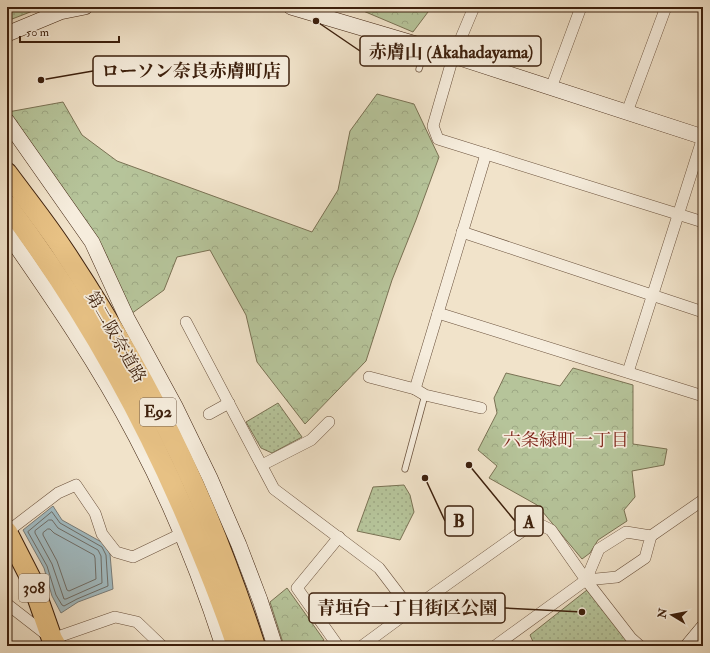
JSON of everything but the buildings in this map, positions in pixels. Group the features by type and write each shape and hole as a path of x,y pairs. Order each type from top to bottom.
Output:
{"highway":[{"name":"第二阪奈道路","path":"7,174 14,203 94,332 129,395 164,465 200,547 237,646"},
{"name":"第二阪奈道路","path":"14,203 66,253 109,322 146,388 181,457 220,547 256,646"},
{"name":"308","path":"7,532 31,579 54,643"}],"street":[{"path":"7,34 60,12 85,7"},
{"path":"291,7 426,47 703,137 628,372"},
{"path":"474,7 453,56 433,126 438,139 703,222"},
{"path":"551,88 581,7"},
{"path":"627,112 666,7"},
{"path":"7,121 92,242 127,318 175,406 210,478 260,600 275,646"},
{"path":"420,392 438,313 486,154"},
{"path":"462,232 703,312"},
{"path":"7,233 46,289 102,377 136,437 181,534 213,614 223,646"},
{"path":"438,313 703,396"},
{"path":"186,322 274,489 379,568 411,610"},
{"path":"369,377 481,408"},
{"path":"209,414 229,403"},
{"path":"262,465 311,440 329,422"},
{"path":"7,532 58,493 76,485 95,513 102,534 116,552 133,557 181,534"},
{"path":"494,646 586,580 617,577 645,558 651,536 703,500"},
{"path":"362,646 535,522 551,530 586,580 631,638 640,646"},
{"path":"586,580 599,549 626,532 651,536"},
{"path":"338,646 297,588 339,537"},
{"path":"7,604 54,643 114,617 137,622 162,646"},
{"path":"688,646 703,628"}],"lane":[{"path":"419,69 426,47"},
{"path":"405,469 420,392"}],"green space":[{"path":"7,7 43,7 7,21"},
{"path":"362,7 429,7 428,12 413,32 361,10"},
{"path":"377,94 414,104 439,157 392,280 366,361 305,424 257,362 246,315 210,250 177,257 164,290 131,314 97,238 8,112 63,102 82,135 117,161 312,232 338,190 350,131"},
{"path":"573,368 633,385 633,444 667,449 664,465 632,471 635,497 624,510 627,521 598,540 590,553 582,559 537,505 489,478 497,466 478,450 497,413 494,398 506,373 560,386"},
{"path":"278,403 302,437 272,453 261,448 246,422"},
{"path":"404,485 410,495 414,512 400,540 357,531 373,487"},
{"path":"287,588 324,640 316,646 284,646 270,602"},
{"path":"587,590 633,646 535,646 530,635"}],"water":[{"path":"53,506 62,520 105,544 110,554 113,589 78,602 61,613 52,596 44,568 23,530"}],"place":[{"name":"赤膚山 (Akahadayama)","path":"316,21"},
{"name":"ローソン奈良赤膚町店","path":"41,80"},
{"name":"A","path":"469,465"},
{"name":"B","path":"425,478"},
{"name":"青垣台一丁目街区公園","path":"582,612"}],"district":[{"name":"六条緑町一丁目","path":"566,440"}]}
